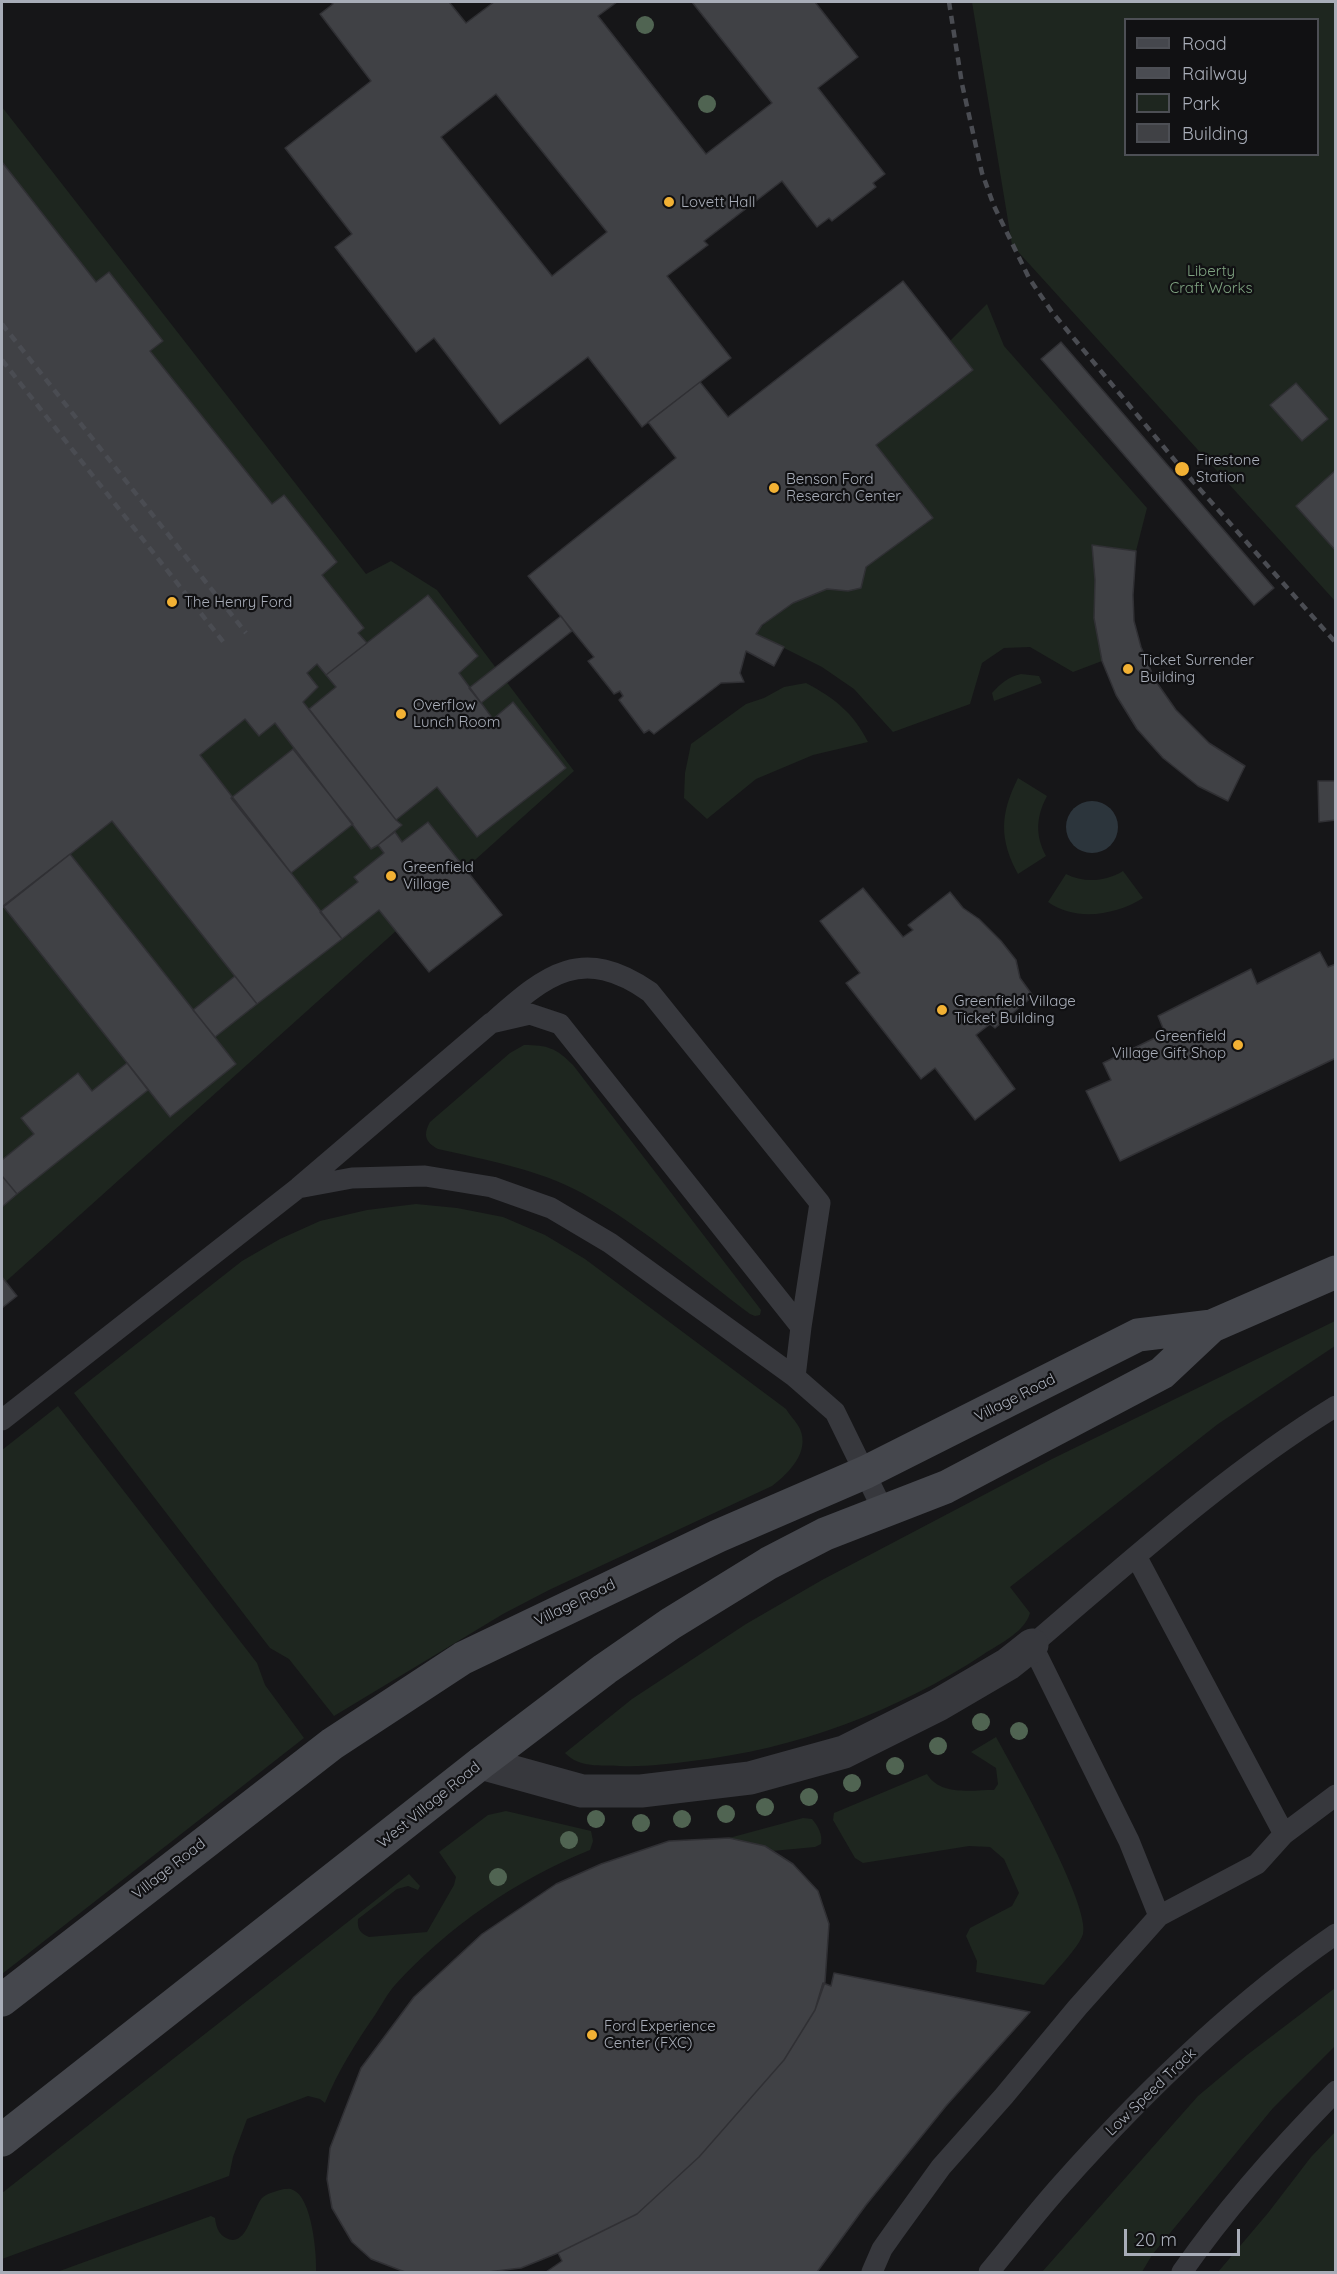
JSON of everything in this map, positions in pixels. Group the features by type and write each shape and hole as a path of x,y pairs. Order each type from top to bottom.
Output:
{"street":[{"name":"Village Road","path":"2,2000 332,1744 463,1658 718,1536 866,1472 1138,1335 1212,1326 1335,1272"},
{"name":"Village Road","path":"883,1510 946,1487 1162,1373 1212,1326"},
{"name":"West Village Road","path":"2,2140 480,1763 605,1669 670,1624 769,1563 825,1534 883,1510"},
{"path":"480,1763 582,1791 641,1791 750,1778 844,1752 938,1705 1008,1664 1032,1645"}],"lane":[{"path":"2,1420 298,1188 522,996 570,969 595,967 635,982 650,992 820,1203 795,1377"},
{"path":"492,1023 530,1014 560,1024 801,1327"},
{"path":"298,1188 352,1178 425,1176 492,1187 551,1208 610,1243 795,1377 835,1412 883,1510"},
{"path":"1159,1916 1130,1841 1032,1645 1136,1556 1226,1484 1335,1406"},
{"path":"1136,1556 1284,1834"},
{"path":"872,2272 888,2240 941,2167 1159,1916 1257,1864 1284,1834 1335,1795"},
{"name":"Low Speed Track","path":"989,2272 1060,2186 1137,2103 1224,2022 1335,1934"},
{"path":"1182,2272 1283,2144 1335,2091"}],"green space":[{"name":"Liberty Craft Works","path":"972,2 1335,2 1335,601 1012,245"},
{"name":"The Henry Ford","path":"2,107 366,574 391,561 437,590 574,771 2,1285"},
{"path":"987,304 1004,346 1147,508 1136,551 1093,545 1094,618 1102,661 1073,672 1030,647 1004,648 982,663 970,704 893,732 854,689 822,667 756,634 778,613 810,594 828,589 861,588 866,567 933,518 876,445 972,370 950,341"},
{"path":"1021,674 1039,676 1042,683 994,701 992,693 995,689 1008,679"},
{"path":"806,683 842,707 856,722 868,742 813,755 756,779 707,819 684,798 685,773 691,744 746,704 764,698 784,687"},
{"path":"1018,778 1047,796 1038,826 1040,841 1046,856 1018,874 1007,849 1004,826 1008,803"},
{"path":"1123,871 1143,898 1121,909 1083,914 1059,908 1048,902 1066,874 1080,879 1094,880"},
{"path":"524,1045 551,1049 573,1065 761,1310 760,1315 750,1314 647,1235 582,1193 530,1171 438,1149 430,1144 426,1138 426,1131 430,1122 510,1053"},
{"path":"416,1204 457,1208 503,1217 545,1235 585,1259 786,1409 800,1429 802,1446 791,1468 772,1486 549,1590 503,1614 334,1716 289,1659 270,1648 74,1393 242,1261 280,1239 320,1221 367,1210"},
{"path":"1335,1321 1335,1346 1218,1424 1010,1587 1030,1613 1023,1626 1011,1637 950,1675 916,1694 844,1725 807,1737 731,1755 647,1766 629,1766 584,1763 565,1753 632,1699 746,1624 822,1580 1052,1459"},
{"path":"58,1406 257,1663 265,1685 304,1738 2,1974 2,1450"},
{"path":"996,1737 1049,1837 1075,1896 1082,1919 1083,1934 1080,1940 1044,1985 976,1972 977,1961 966,1936 970,1928 1012,1906 1019,1893 1004,1859 990,1847 969,1846 863,1863 855,1858 833,1820 834,1813 927,1774 940,1786 948,1789 994,1790 998,1784 996,1768 971,1752"},
{"path":"506,1811 591,1831 593,1841 590,1850 510,1890 461,1924 416,1963 387,1996 347,2058 325,2103 308,2096 247,2119 233,2157 229,2176 2,2259 2,2193 409,1874 420,1886 418,1890 408,1886 397,1889 358,1919 359,1928 369,1937 427,1932 454,1885 456,1877 439,1852 488,1815"},
{"path":"803,1818 812,1819 821,1834 821,1844 815,1847 772,1851 765,1846 729,1838"},
{"path":"1335,1988 1335,2046 1273,2108 1152,2255 1142,2272 1042,2272 1198,2096 1247,2055"},
{"path":"1335,2132 1335,2272 1218,2272 1311,2157"},
{"path":"284,2189 293,2190 305,2203 312,2227 316,2272 57,2272 211,2216 215,2218 218,2230 223,2236 233,2240 239,2238 244,2233 262,2198 269,2193"}],"shaded area":[{"path":"1092,801 1102,803 1110,809 1116,817 1118,827 1116,837 1110,845 1102,851 1092,853 1082,851 1074,845 1068,837 1066,827 1068,817 1074,809 1082,803"}],"building":[{"name":"Lovett Hall","path":"331,2 449,2 466,23 494,2 617,2 598,16 706,154 772,103 692,2 815,2 858,57 818,88 885,174 873,183 876,187 832,221 829,218 817,227 782,181 704,241 708,245 667,276 731,358 642,427 588,357 500,424 434,338 416,352 335,247 352,234 285,148 371,81 320,14 333,4","holes":["496,94 607,232 552,276 441,137"]},
{"name":"The Henry Ford","path":"2,162 96,282 109,272 163,341 150,351 272,504 284,495 337,562 322,575 364,628 358,633 367,643 326,675 317,664 307,673 318,687 303,702 402,825 378,845 371,849 275,723 259,736 245,719 200,755 342,939 257,1004 112,821 2,908"},
{"name":"Benson Ford Research Center","path":"903,281 973,370 876,445 933,518 866,567 861,588 848,591 827,589 793,603 762,625 756,634 784,647 774,666 746,651 740,673 744,682 721,683 654,734 649,730 644,733 619,700 623,696 620,691 614,694 588,661 594,657 528,576 676,458 648,422 700,382 728,417"},
{"name":"Firestone Station","path":"1061,342 1274,588 1254,605 1041,359"},
{"path":"1296,383 1328,419 1302,441 1270,405"},
{"path":"1336,470 1336,551 1296,506"},
{"name":"Ticket Surrender Building","path":"1092,545 1136,551 1134,621 1141,647 1155,680 1176,710 1209,743 1245,766 1228,801 1198,786 1163,758 1137,729 1116,695 1102,661 1094,618 1095,580"},
{"name":"Overflow Lunch Room","path":"428,595 478,656 459,673 493,719 513,702 566,768 477,837 437,787 396,820 309,709 336,687 326,675"},
{"path":"561,616 572,631 481,703 469,688"},
{"path":"293,749 353,824 291,873 231,798"},
{"path":"1318,781 1336,781 1336,820 1319,822"},
{"path":"428,822 502,915 429,972 379,910 342,939 320,912 358,882 354,877 384,853 378,845 395,832 402,842"},
{"path":"70,854 236,1064 170,1117 3,906"},
{"name":"Greenfield Village Ticket Building","path":"863,888 903,937 913,930 908,925 950,892 963,908 979,919 1001,941 1016,960 1020,978 1033,996 995,1028 990,1024 976,1035 1015,1089 975,1120 935,1068 921,1079 846,983 860,973 820,921"},
{"name":"Greenfield Village Gift Shop","path":"1320,952 1328,967 1336,964 1336,1058 1120,1161 1086,1091 1111,1080 1103,1063 1165,1033 1158,1016 1251,969 1257,984"},
{"path":"235,976 257,1004 215,1037 193,1010"},
{"path":"127,1063 148,1090 17,1194 2,1176 2,1160 34,1134 21,1118 78,1073 92,1091"},
{"path":"2,1176 17,1194 2,1207"},
{"path":"2,1277 17,1296 2,1308"},
{"name":"Ford Experience Center (FXC)","path":"729,1838 765,1846 793,1864 818,1891 829,1924 825,1982 815,2010 784,2060 699,2157 637,2214 558,2253 521,2268 488,2272 405,2272 371,2259 352,2242 332,2208 327,2179 330,2148 361,2068 414,1997 482,1934 556,1884 601,1864 669,1841"},
{"path":"834,1973 1030,2012 946,2106 866,2205 817,2272 546,2272 562,2261 558,2253 637,2214 699,2157 784,2060 815,2010 823,1983 831,1986"}],"railway":[{"path":"949,2 962,84 982,173 994,206 1029,278 1052,312 1182,469 1336,643"},
{"path":"2,324 246,633"},
{"path":"2,360 225,644"}],"place":[{"name":"Lovett Hall","path":"669,202"},
{"name":"Firestone Station","path":"1182,469"},
{"name":"Benson Ford Research Center","path":"774,488"},
{"name":"The Henry Ford","path":"172,602"},
{"name":"Ticket Surrender Building","path":"1128,669"},
{"name":"Overflow Lunch Room","path":"401,714"},
{"name":"Greenfield Village","path":"391,876"},
{"name":"Greenfield Village Ticket Building","path":"942,1010"},
{"name":"Greenfield Village Gift Shop","path":"1238,1045"},
{"name":"Ford Experience Center (FXC)","path":"592,2035"}]}
